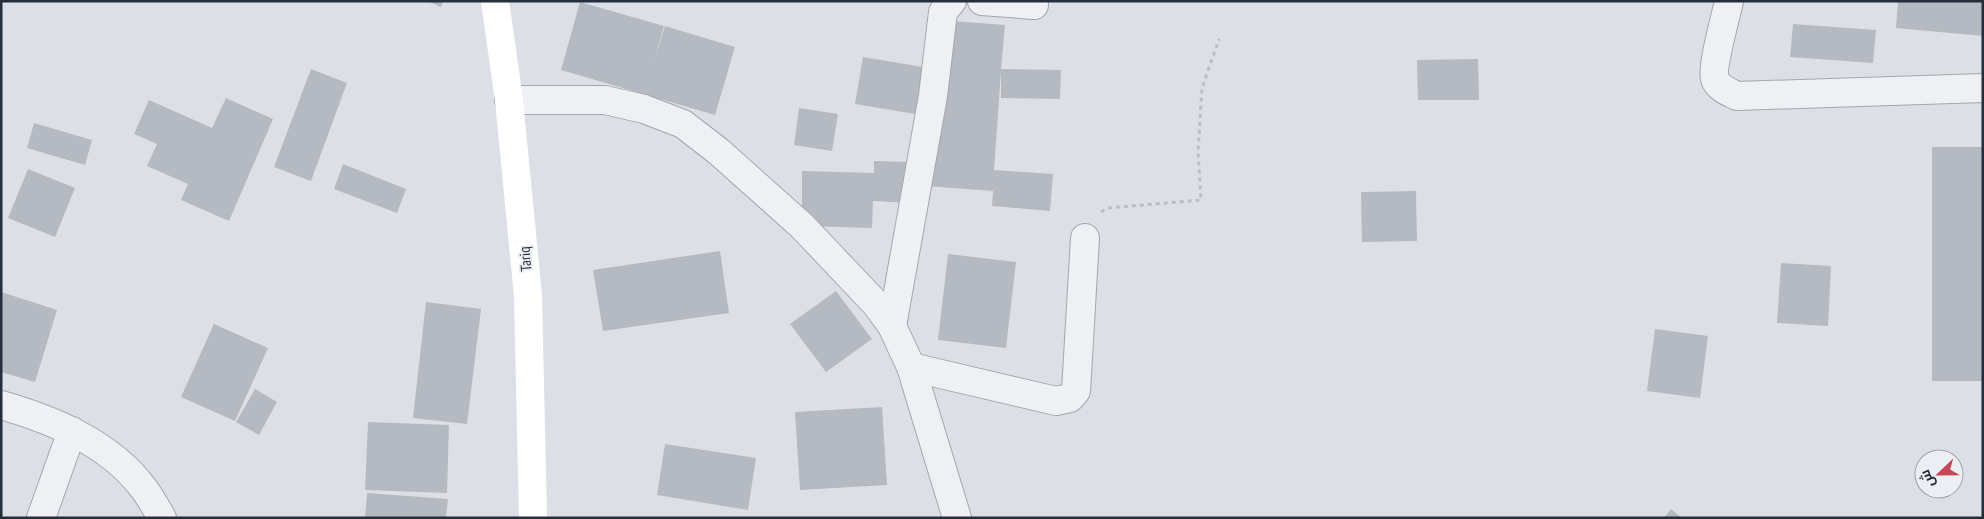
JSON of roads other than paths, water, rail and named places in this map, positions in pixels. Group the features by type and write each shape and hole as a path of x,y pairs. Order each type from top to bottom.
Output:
{"main road":[{"name":"Tariq","path":"495,1 509,100 528,296 533,518"}],"street":[{"path":"892,326 933,96 943,12 952,1"},
{"path":"982,1 1034,5"},
{"path":"1729,1 1715,67 1715,79 1724,90 1737,96 1983,88"},
{"path":"509,100 605,100 644,109 683,124 718,151 802,226 876,304 892,326 911,367 957,518"},
{"path":"911,367 1056,401 1070,398 1076,391 1086,238"},
{"path":"1,405 40,416 72,431 110,455 143,488 162,518"},
{"path":"41,518 72,431"}]}
